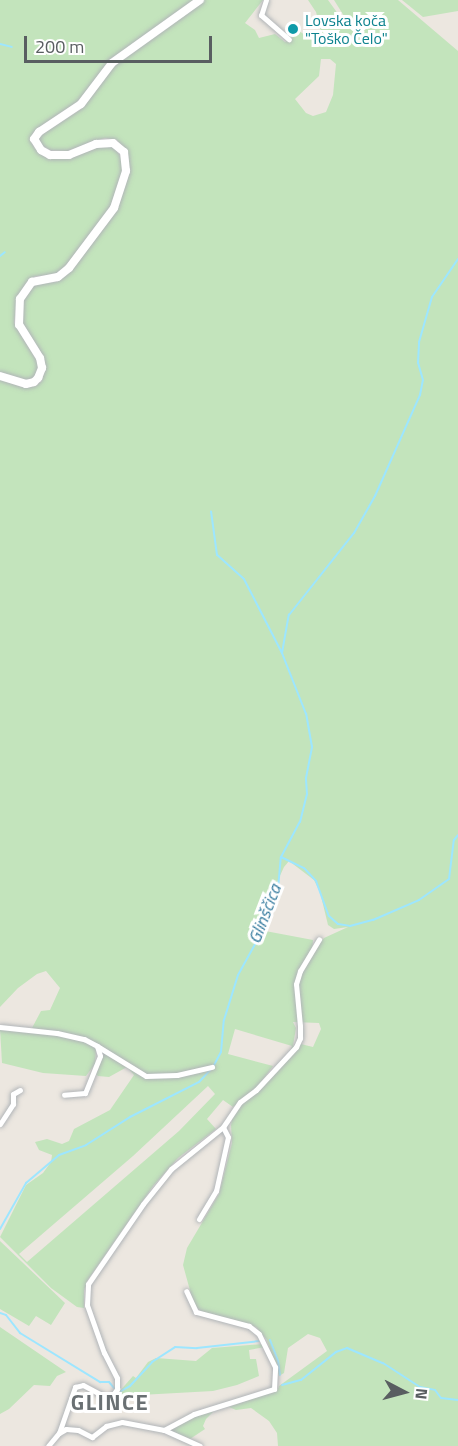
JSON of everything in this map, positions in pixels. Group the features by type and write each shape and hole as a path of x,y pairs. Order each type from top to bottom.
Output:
{"street":[{"path":"0,376 26,384 38,378 42,368 40,358 19,325 20,299 32,282 58,278 69,268 114,208 126,171 124,152 113,143 96,144 69,155 50,155 41,150 34,139 39,132 81,104 112,63 201,0"},
{"path":"266,0 261,15 289,39"},
{"path":"48,1446 59,1432 75,1387 83,1385 107,1398 112,1396 117,1389 117,1378 104,1353 87,1305 88,1284 180,1159 223,1127 240,1102 256,1090 296,1047 300,1038 296,984 300,971 319,939"},
{"path":"0,1027 57,1033 84,1039 146,1076 177,1075 212,1066"},
{"path":"64,1095 85,1093 100,1056 97,1046"},
{"path":"0,1124 13,1104 13,1094 20,1090"},
{"path":"200,1219 216,1191 228,1137 223,1127"},
{"path":"164,1430 195,1414 268,1392 274,1389 276,1383 275,1367 259,1334 249,1326 196,1312 186,1291"},
{"path":"59,1432 73,1429 92,1437 106,1426 122,1422 164,1430 200,1446"}],"green space":[{"path":"0,0 195,0 167,23 110,59 75,106 33,133 30,141 35,149 49,157 70,157 106,145 114,147 123,161 122,174 111,207 67,266 55,275 35,276 26,284 17,299 14,323 38,363 38,373 32,380 24,381 0,372"},
{"path":"204,0 263,0 245,23 255,30 259,38 275,34 285,42 292,39 293,34 298,30 306,36 321,31 316,12 308,0 328,0 341,18 344,16 334,0 398,0 458,51 458,1446 278,1446 277,1433 269,1421 251,1408 236,1410 229,1407 278,1389 327,1351 320,1338 308,1334 288,1348 284,1373 279,1376 267,1340 256,1327 202,1312 194,1305 183,1265 187,1248 219,1194 232,1143 231,1125 234,1111 257,1087 233,1107 223,1100 207,1119 216,1129 178,1158 153,1186 87,1281 84,1291 84,1308 77,1307 51,1288 0,1237 26,1185 43,1173 51,1162 52,1155 39,1150 35,1142 47,1139 62,1144 69,1141 74,1129 110,1110 134,1075 127,1067 109,1077 98,1076 96,1074 106,1049 92,1041 32,1028 41,1011 50,1010 60,988 46,971 37,974 18,988 0,1007 0,379 22,387 36,386 42,381 44,372 20,322 22,301 36,283 57,282 108,223 124,190 129,160 126,151 117,140 105,138 67,151 50,150 38,143 38,137 83,108 116,63","holes":["321,59 330,59 336,64 333,95 326,112 313,116 306,113 295,99 319,76","289,861 314,880 320,892 328,925 334,929 348,927 324,938 312,954 313,940 260,930 260,919","293,1022 319,1023 321,1029 313,1047 301,1044 293,1046 296,1028","235,1029 292,1046 290,1052 259,1085 273,1066 228,1054","208,1086 215,1094 179,1131 27,1262 19,1254 133,1156"]},
{"path":"402,0 458,0 458,11 423,17"},
{"path":"0,1029 44,1032 84,1041 96,1049 95,1064 86,1076 43,1073 2,1063"},
{"path":"0,1241 65,1303 51,1325 36,1316 29,1326 0,1309"},
{"path":"0,1327 66,1372 57,1376 50,1386 34,1385 9,1409 0,1414"},
{"path":"263,1344 265,1347 249,1350 250,1359 256,1359 259,1376 237,1385 213,1391 122,1396 118,1393 133,1376 136,1378 148,1362 156,1358 196,1361 212,1348"},
{"path":"214,1411 206,1419 203,1426 205,1429 190,1439 170,1430 190,1418"}],"waterway":[{"path":"0,44 12,47"},
{"path":"0,256 5,252"},
{"path":"282,653 289,615 354,533 375,496 420,395 423,380 418,363 419,342 432,297 458,259"},
{"name":"Glinščica","path":"0,1229 26,1183 59,1155 86,1145 130,1117 199,1082 213,1067 221,1052 224,1020 238,975 256,942 258,922 278,889 281,857 300,822 307,794 306,778 312,747 306,714 282,653 244,579 217,555 211,511"},
{"path":"281,857 304,868 316,881 329,916 338,924 350,926 373,920 419,900 449,879 454,840 458,835"},
{"path":"0,1313 6,1315 20,1333 100,1382 109,1382 114,1388"},
{"path":"270,1340 278,1361 280,1375"},
{"path":"121,1391 130,1386 152,1362 175,1347 197,1348 259,1341"},
{"path":"282,1385 301,1380 336,1352 347,1348 383,1363 420,1387 435,1390 441,1398 458,1400"}],"place":[{"name":"Lovska koča \"Toško Čelo\"","path":"293,29"}],"district":[{"name":"GLINCE","path":"110,1403"}]}
